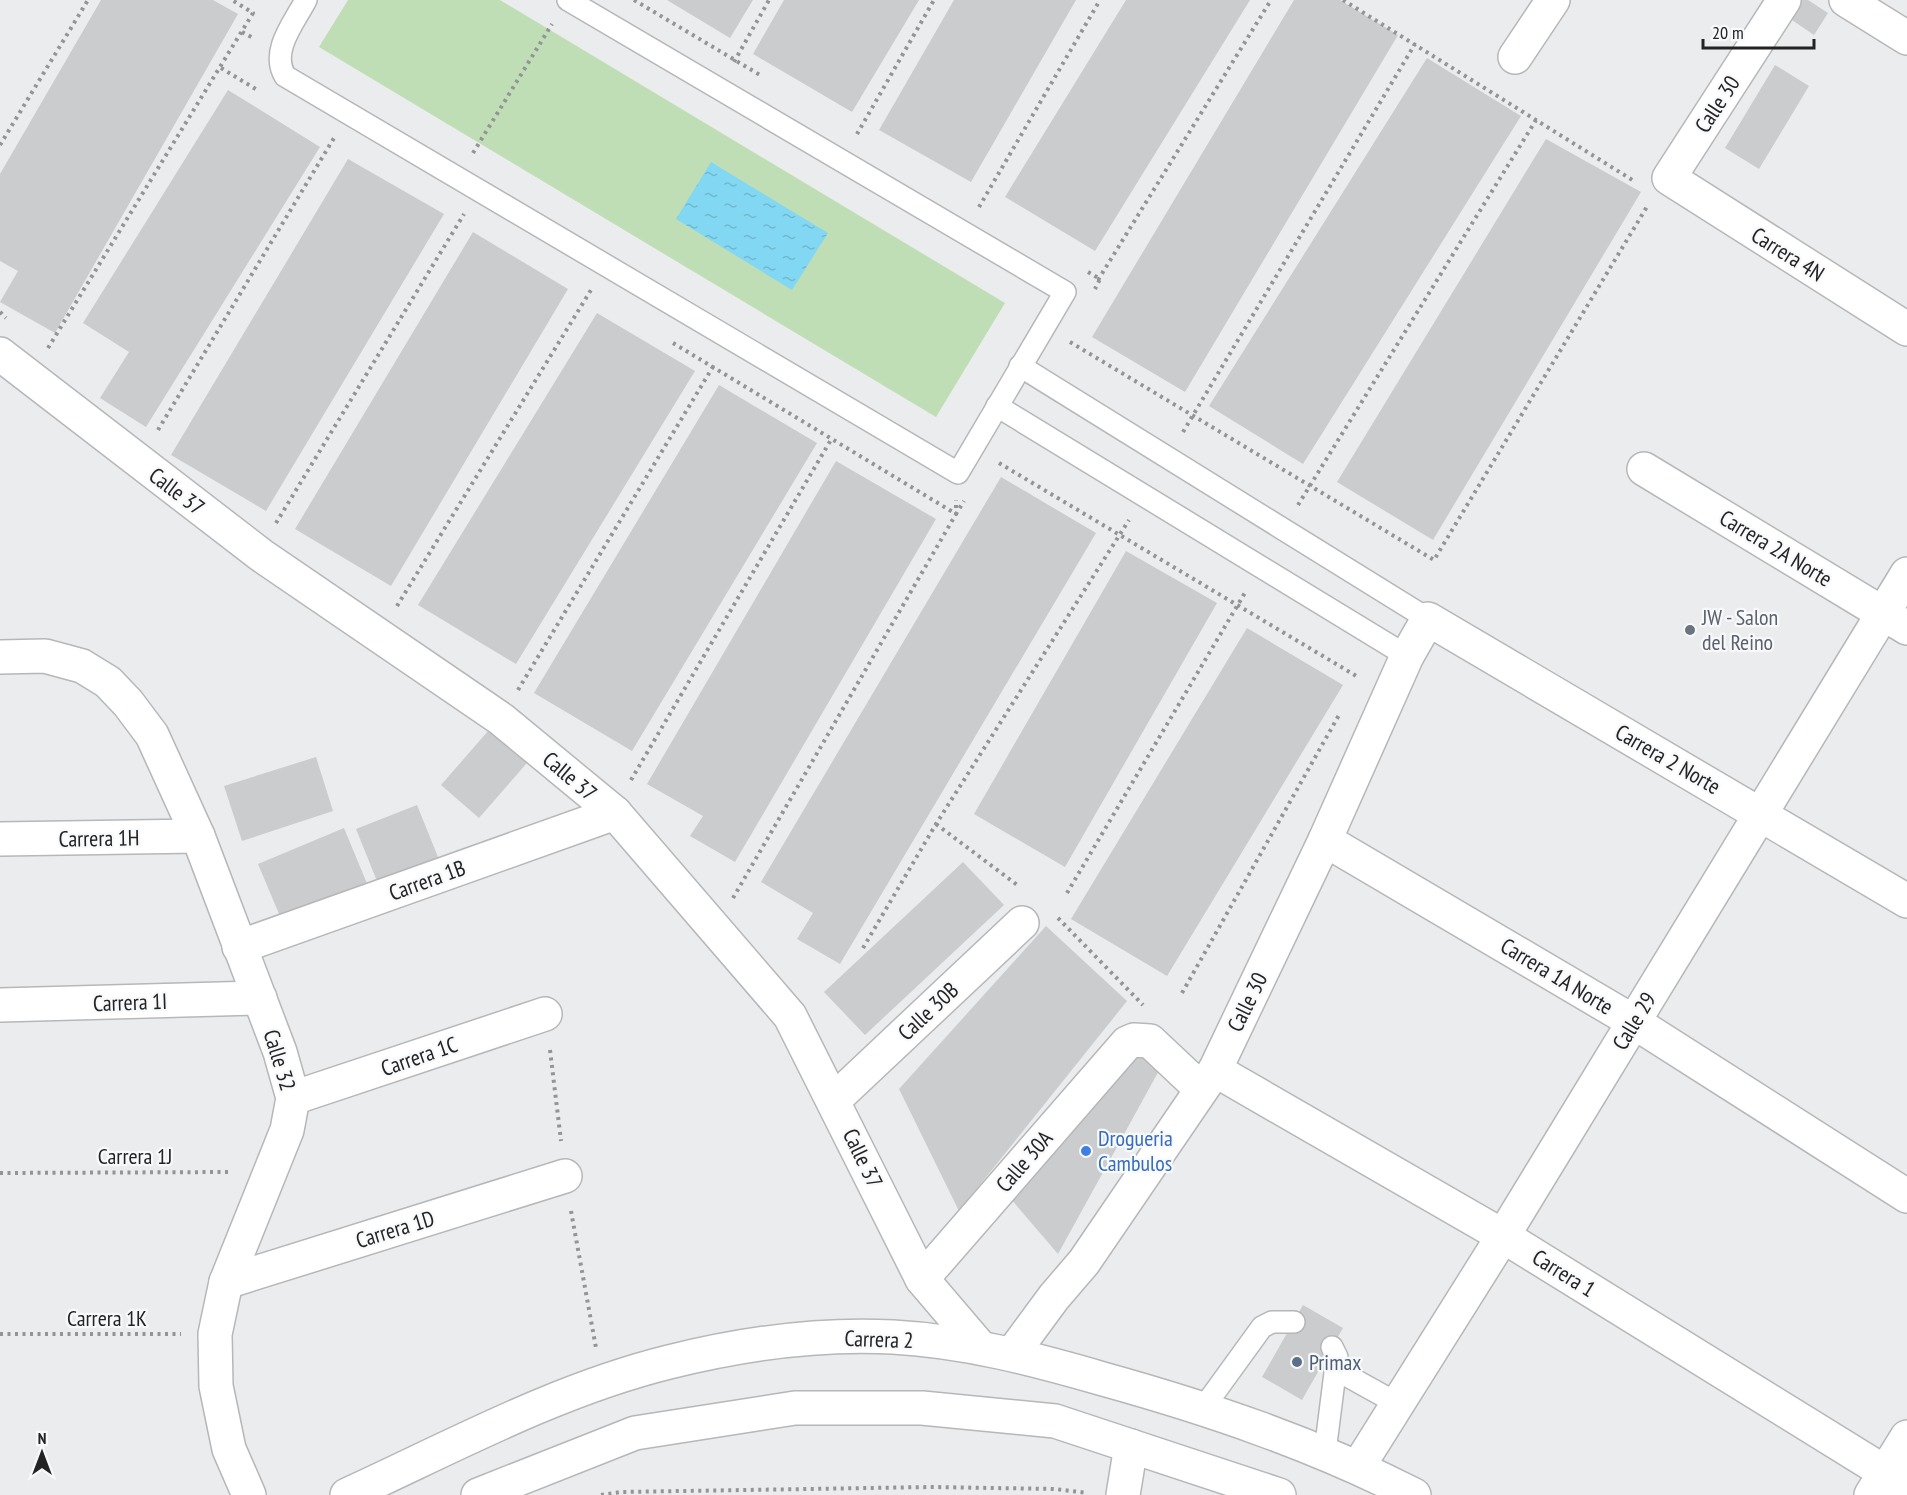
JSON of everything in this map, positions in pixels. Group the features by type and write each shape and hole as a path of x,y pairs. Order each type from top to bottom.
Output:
{"street":[{"path":"1515,57 1553,0"},
{"name":"Calle 30","path":"1669,178 1784,0"},
{"path":"1846,0 1907,38"},
{"name":"Carrera 4N","path":"1669,178 1907,329"},
{"name":"Calle 37","path":"0,354 261,555 501,719 615,813 790,1016 922,1279 980,1347"},
{"name":"Carrera 2A Norte","path":"1644,469 1895,620"},
{"name":"Calle 29","path":"1358,1467 1503,1236 1761,814 1895,620 1907,574"},
{"name":"Calle 30","path":"1012,1354 1054,1297 1084,1262 1208,1079 1325,840 1407,656 1428,619"},
{"name":"Carrera 2 Norte","path":"1428,619 1907,901"},
{"name":"Calle 32","path":"0,657 45,656 82,666 108,682 128,703 152,735 198,836 260,998 293,1098 287,1130 226,1282 215,1334 216,1386 229,1449 249,1495"},
{"name":"Carrera 1B","path":"239,948 615,813"},
{"name":"Carrera 1H","path":"0,839 198,836"},
{"name":"Carrera 1A Norte","path":"1325,840 1634,1022 1907,1196"},
{"name":"Calle 30B","path":"834,1100 1026,908"},
{"name":"Carrera 1I","path":"0,1005 260,998"},
{"name":"Carrera 1C","path":"293,1098 545,1014"},
{"name":"Carrera 1","path":"1127,1043 1134,1040 1150,1041 1208,1079 1503,1236 1888,1485"},
{"name":"Calle 30A","path":"922,1279 1127,1043"},
{"name":"Carrera 1D","path":"226,1282 565,1176"},
{"name":"Carrera 2","path":"347,1495 535,1408 602,1381 669,1362 734,1348 813,1338 893,1337 980,1347 1012,1354 1204,1407 1325,1452 1414,1495"},
{"path":"478,1495 635,1433 795,1408 922,1408 1055,1421 1279,1495"},
{"path":"1888,1485 1907,1437"},
{"path":"1109,1494 1131,1446"}],"lane":[{"path":"306,0 279,53 279,66 285,76 957,473 1065,292 568,0"},
{"path":"1020,366 1428,619"},
{"path":"997,406 1407,656"},
{"path":"1204,1407 1262,1327 1272,1322 1294,1322"},
{"path":"1325,1452 1337,1357 1332,1347"},
{"path":"1335,1369 1398,1404"}],"path":[{"path":"0,145 88,0"},
{"path":"43,357 253,12 232,0"},
{"path":"718,89 769,0"},
{"path":"841,161 934,0"},
{"path":"964,232 1100,0"},
{"path":"1065,292 1100,279 1271,0"},
{"path":"1343,0 1635,182"},
{"path":"457,178 554,20"},
{"path":"221,68 268,97"},
{"path":"154,436 349,114"},
{"path":"325,132 345,144"},
{"path":"271,532 478,190"},
{"path":"1434,560 1649,204"},
{"path":"453,210 473,221"},
{"path":"396,606 606,266"},
{"path":"580,286 599,298"},
{"path":"666,338 956,514"},
{"path":"515,696 730,339"},
{"path":"629,784 849,409"},
{"path":"991,459 1359,678 1354,688"},
{"path":"956,514 957,473"},
{"path":"731,900 968,496"},
{"path":"1182,993 1342,709"},
{"path":"863,948 936,824 1026,908"},
{"path":"1056,916 1145,1007"},
{"name":"Carrera 1J","path":"0,1173 271,1171"},
{"name":"Carrera 1K","path":"0,1334 215,1334"},
{"path":"601,1495 633,1492 931,1487 1055,1489 1109,1494"}],"green space":[{"path":"348,0 500,0 1005,303 936,417 319,47"}],"water":[{"path":"711,162 828,233 792,290 676,219"}],"building":[{"path":"101,0 213,0 238,14 55,333 0,302 18,271 0,261 0,174"},
{"path":"667,0 753,0 730,38"},
{"path":"784,0 919,0 852,112 753,54"},
{"path":"954,0 1076,0 971,182 879,130"},
{"path":"1126,0 1250,0 1095,251 1005,197"},
{"path":"1294,0 1340,0 1398,35 1185,392 1092,337"},
{"path":"1801,0 1808,0 1828,13 1814,35 1789,18"},
{"path":"1427,58 1521,116 1303,464 1209,406"},
{"path":"1775,65 1809,86 1759,169 1725,148"},
{"path":"228,90 320,147 146,427 100,398 129,352 83,323"},
{"path":"1546,139 1641,192 1433,540 1337,482"},
{"path":"348,159 444,214 266,511 171,455"},
{"path":"473,232 568,289 391,586 295,529"},
{"path":"597,313 695,371 516,664 418,605"},
{"path":"719,385 817,443 632,751 534,693"},
{"path":"836,461 936,519 735,862 690,836 703,816 647,784"},
{"path":"1001,477 1096,533 840,964 797,939 813,913 761,882"},
{"path":"1126,551 1217,603 1065,867 974,814"},
{"path":"1247,628 1343,685 1167,976 1071,919"},
{"path":"495,723 533,756 479,818 441,785"},
{"path":"316,757 333,811 242,841 224,786"},
{"path":"417,805 440,862 379,886 356,829"},
{"path":"344,828 368,886 282,921 258,864"},
{"path":"963,862 1004,905 865,1035 824,992"},
{"path":"1046,926 1127,1001 959,1211 899,1089"},
{"path":"1137,1047 1161,1067 1058,1254 1010,1198"},
{"name":"Primax","path":"1303,1305 1343,1328 1302,1400 1262,1377"}],"place":[{"name":"JW - Salon del Reino","path":"1690,630"},
{"name":"Drogueria Cambulos","path":"1086,1151"},
{"name":"Primax","path":"1297,1362"}]}
